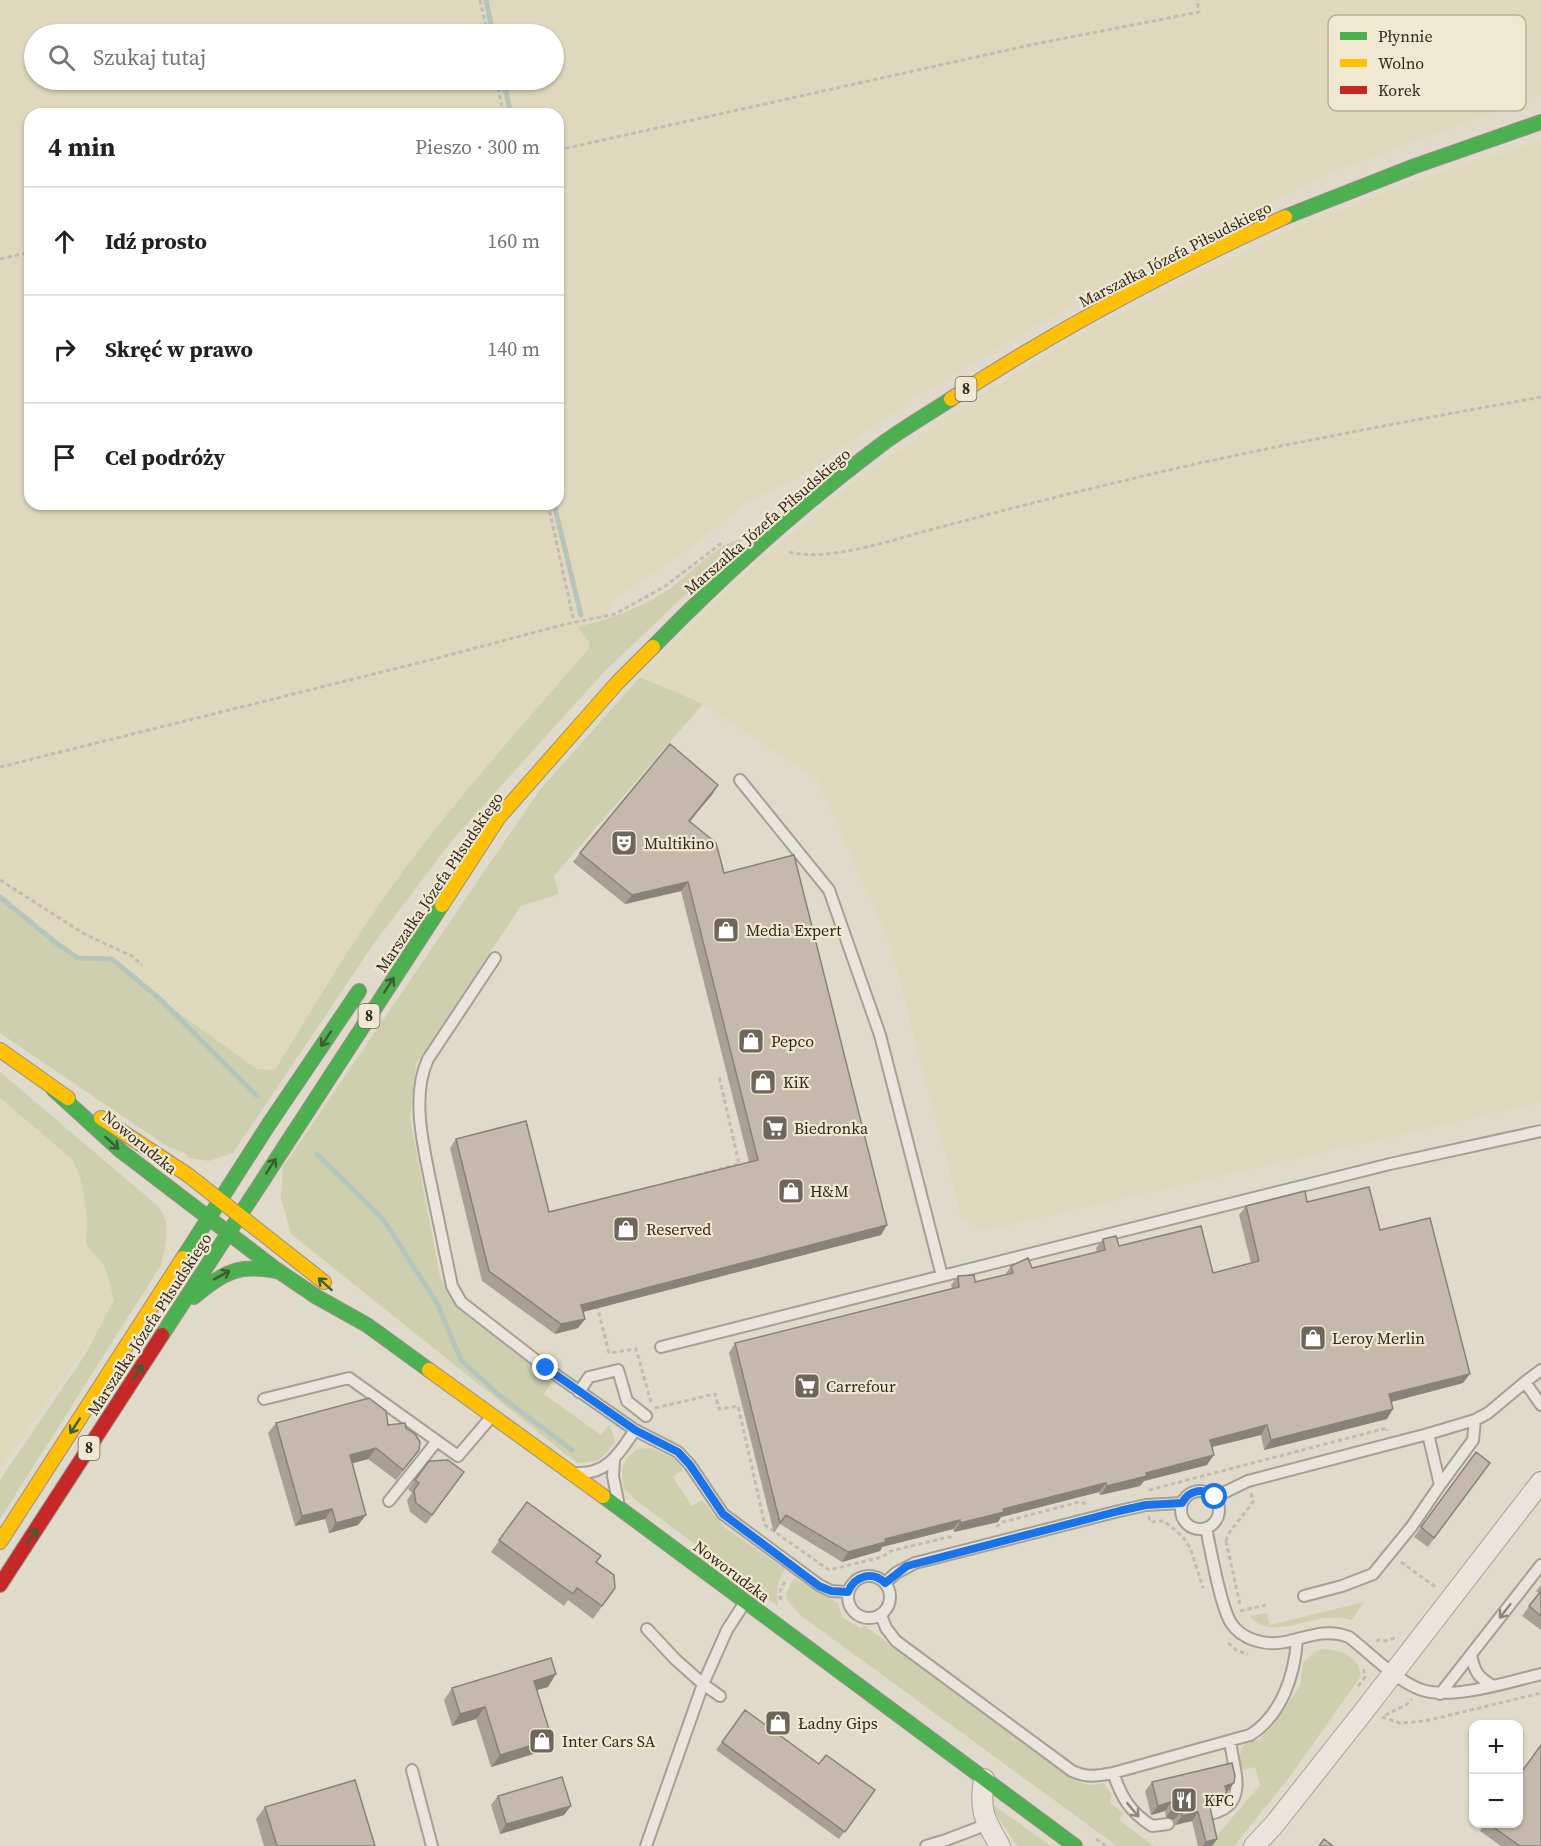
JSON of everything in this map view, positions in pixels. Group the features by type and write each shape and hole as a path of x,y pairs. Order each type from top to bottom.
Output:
{"main road":[{"name":"Marszałka Józefa Piłsudskiego","path":"240,1215 499,817 618,682 696,603 844,474 982,378 1104,306 1203,255 1306,208 1415,166 1541,122"},
{"name":"8","path":"442,878 499,817"},
{"name":"Marszałka Józefa Piłsudskiego","path":"220,1200 368,977"},
{"name":"Noworudzka","path":"0,1050 53,1089 132,1136 220,1200 326,1283 367,1325"},
{"name":"Noworudzka","path":"53,1089 121,1151 280,1272 317,1298 367,1325 622,1510 1076,1846"},
{"name":"8","path":"209,1218 220,1200"},
{"name":"8","path":"228,1233 240,1215"},
{"name":"Marszałka Józefa Piłsudskiego","path":"0,1542 209,1218"},
{"name":"Marszałka Józefa Piłsudskiego","path":"0,1585 228,1233"},
{"path":"177,1312 223,1273 249,1268 266,1268 280,1272"}],"street":[{"path":"1254,1846 1273,1826 1364,1711 1541,1482"},
{"path":"984,1779 981,1798 983,1814 1000,1846"},
{"path":"1262,1846 1273,1826"}],"lane":[{"path":"740,780 829,890 880,1035 942,1276"},
{"path":"495,958 423,1069 420,1084 422,1138 452,1286 461,1302 579,1392 635,1430 678,1452 690,1465 723,1514 819,1586 831,1591 848,1592"},
{"path":"661,1347 1390,1164 1541,1131"},
{"path":"1215,1497 1248,1481 1475,1420 1488,1413 1541,1370"},
{"path":"579,1392 589,1377 618,1371 627,1401 646,1416"},
{"path":"264,1399 349,1378 458,1456 493,1416"},
{"path":"1525,1382 1541,1405"},
{"path":"1304,1596 1342,1586 1373,1574 1412,1526 1473,1440 1475,1420"},
{"path":"571,1473 588,1473 601,1469 614,1460 635,1430"},
{"path":"1428,1434 1440,1485"},
{"path":"389,1501 437,1441"},
{"path":"614,1460 615,1492 622,1510"},
{"path":"1194,1491 1206,1491 1215,1497 1220,1506 1219,1515 1214,1523 1206,1528 1198,1529 1187,1523 1181,1512 1182,1503 1189,1494 1194,1491"},
{"path":"885,1583 896,1573 915,1563 1119,1511 1146,1505 1182,1503"},
{"path":"1206,1528 1230,1622 1239,1632 1251,1639 1268,1643 1283,1642 1327,1632 1337,1633 1349,1637 1393,1672 1422,1690 1440,1694 1493,1686 1541,1674"},
{"path":"1440,1694 1541,1565"},
{"path":"867,1576 877,1577 885,1583 890,1592 887,1609 881,1615 871,1618 856,1615 848,1602 848,1592 853,1583 867,1576"},
{"path":"646,1846 703,1683 727,1630 745,1601"},
{"path":"881,1615 886,1628 896,1641 1072,1771 1083,1776 1095,1777 1251,1735 1270,1717 1293,1670 1297,1639"},
{"path":"647,1629 675,1659 720,1696"},
{"path":"1471,1655 1474,1668 1480,1678 1493,1686"},
{"path":"1210,1814 1221,1812 1232,1804 1238,1790 1230,1741"},
{"path":"412,1770 432,1846"},
{"path":"1113,1773 1121,1795 1139,1817 1152,1826 1168,1824"},
{"path":"926,1846 988,1824"}],"path":[{"path":"480,0 486,24"},
{"path":"564,149 1030,45 1199,12 1197,0"},
{"path":"498,90 502,108"},
{"path":"0,259 24,253"},
{"path":"549,510 574,622"},
{"path":"0,880 86,935 132,956 142,965"},
{"path":"662,1184 739,1164 719,1076"},
{"path":"594,1296 609,1353 636,1349 652,1409 715,1394 719,1409 738,1406 765,1525 829,1570 882,1557 891,1551 948,1537 959,1538"},
{"path":"1142,1491 1387,1428 1391,1444"},
{"path":"990,1531 1004,1522 1079,1502 1091,1505"},
{"path":"1226,1541 1241,1610"},
{"path":"783,1606 780,1596 782,1587 795,1568 808,1555"},
{"path":"1396,1559 1439,1589"},
{"path":"1364,1711 1400,1723 1425,1721 1541,1693"}],"shaded area":[{"path":"0,0 1541,0 1541,94 1526,100 1526,15 1328,15 1328,111 1495,111 1332,172 1125,274 910,400 802,476 746,502 688,550 616,597 603,621 579,627 590,643 589,648 486,768 328,983 275,1070 257,1069 162,1001 112,959 78,958 0,897"},
{"path":"1541,140 1541,1102 981,1231 961,1215 890,943 817,778 703,704 640,677 743,575 863,475 970,402 1096,325 1288,231 1409,183"},
{"path":"0,1098 73,1160 80,1177 84,1197 87,1222 86,1244 105,1267 114,1300 92,1339 0,1468"}],"green space":[{"path":"744,539 604,672 454,838 375,942 233,1153 209,1161 189,1158 186,1154 165,1145 0,1033 0,897 78,958 112,959 162,1001 257,1069 275,1070 353,944 403,871 470,786 589,648 590,643 578,627 636,608 668,590 725,545"},
{"path":"640,677 703,704 554,876 559,894 521,906 416,1064 410,1118 440,1277 450,1295 467,1316 552,1382 544,1394 601,1435 610,1424 615,1442 607,1452 595,1461 577,1463 291,1234 281,1198 283,1167 539,791"},
{"path":"0,1072 158,1206 165,1220 167,1234 161,1265 0,1519 0,1480 85,1355 114,1300 105,1267 86,1244 87,1222 84,1197 80,1177 73,1160 0,1098"},
{"path":"650,1448 675,1459 683,1470 673,1477 692,1506 702,1500 724,1527 785,1569 778,1587 778,1606 637,1501 623,1487 622,1468 627,1458 637,1449"},
{"path":"794,1578 838,1603 842,1617 860,1628 865,1626 1074,1780 1089,1785 1104,1783 1112,1795 1110,1803 1124,1813 1119,1820 1154,1846 1117,1846 800,1615 788,1601 786,1594"},
{"path":"1364,1602 1352,1620 1317,1619 1286,1627 1275,1627 1261,1625 1249,1616 1267,1613 1270,1625"},
{"path":"1322,1649 1335,1650 1348,1655 1357,1663 1361,1676 1288,1779 1234,1846 1202,1846 1210,1844 1260,1785 1255,1767 1243,1770 1239,1756 1242,1747 1248,1742 1258,1740 1273,1726 1300,1686 1303,1663 1314,1652"},
{"path":"994,1807 1051,1846 1017,1846 994,1811"}],"building":[{"path":"670,744 718,785 689,821 716,843 724,873 794,855 887,1225 581,1305 585,1319 561,1324 489,1271 456,1139 526,1121 549,1212 758,1160 688,882 632,895 580,853"},
{"path":"1369,1187 1380,1230 1430,1218 1470,1374 1389,1394 1393,1409 1271,1440 1267,1425 1210,1440 1214,1455 1146,1473 1147,1476 1107,1486 1106,1483 1003,1509 1004,1512 960,1523 960,1520 885,1539 886,1542 848,1552 786,1515 780,1523 735,1343 959,1287 958,1276 974,1275 975,1282 1013,1273 1011,1266 1028,1258 1032,1268 1105,1250 1103,1239 1116,1236 1119,1246 1201,1226 1213,1273 1259,1261 1246,1206 1305,1191 1307,1202"},
{"path":"369,1398 386,1411 388,1425 405,1423 406,1428 415,1434 420,1442 419,1450 403,1470 376,1448 350,1455 366,1515 336,1523 332,1509 302,1516 276,1423"},
{"path":"1476,1452 1490,1463 1434,1538 1421,1527"},
{"path":"448,1460 464,1472 432,1515 416,1503 414,1490 419,1483 415,1480 429,1461"},
{"path":"527,1502 601,1556 596,1562 614,1575 615,1588 602,1606 577,1588 573,1594 499,1540"},
{"path":"1541,1591 1541,1616 1529,1606"},
{"path":"551,1658 556,1674 534,1681 552,1739 500,1755 485,1707 460,1714 452,1688"},
{"path":"745,1710 819,1764 826,1755 875,1790 845,1832 722,1742"},
{"path":"1541,1745 1541,1846 1520,1846 1495,1828 1523,1828 1523,1770"},
{"name":"KFC","path":"1232,1763 1234,1783 1225,1786 1227,1793 1213,1798 1209,1803 1217,1839 1206,1842 1198,1812 1182,1816 1181,1811 1173,1808 1171,1802 1158,1806 1152,1782"},
{"path":"562,1777 571,1806 506,1824 498,1796"},
{"path":"355,1780 375,1846 277,1846 265,1807"},
{"path":"1324,1839 1333,1846 1319,1846"}],"waterway":[{"path":"486,0 491,24"},
{"path":"505,90 510,108"},
{"path":"555,510 581,615"},
{"path":"0,897 78,958 112,959 162,1001 257,1096"},
{"path":"317,1154 383,1219 437,1303 461,1360 500,1396 572,1450"}],"traffic: fast":[{"path":"1285,217 1415,166 1541,122"},
{"path":"653,647 735,567 822,491 882,444 951,399"},
{"path":"162,1335 442,905"},
{"path":"183,1258 269,1124 359,991"},
{"path":"53,1089 121,1151 277,1270 317,1297 367,1325 429,1370"},
{"path":"194,1297 224,1275 234,1271 254,1268 280,1272"},
{"path":"603,1496 1075,1846"}],"traffic: slow":[{"path":"951,399 1032,348 1115,302 1285,217"},
{"path":"442,905 499,817 618,682 653,647"},
{"path":"0,1050 68,1098"},
{"path":"101,1118 188,1175 324,1282"},
{"path":"0,1542 183,1258"},
{"path":"429,1370 603,1496"}],"traffic: jam":[{"path":"0,1585 162,1335"}],"place":[{"name":"Multikino","path":"624,843"},
{"name":"Media Expert","path":"726,930"},
{"name":"Pepco","path":"751,1041"},
{"name":"KiK","path":"763,1082"},
{"name":"Biedronka","path":"775,1128"},
{"name":"H&M","path":"791,1191"},
{"name":"Reserved","path":"626,1229"},
{"name":"Leroy Merlin","path":"1313,1338"},
{"name":"Carrefour","path":"807,1386"},
{"name":"Ładny Gips","path":"778,1723"},
{"name":"Inter Cars SA","path":"542,1741"},
{"name":"KFC","path":"1184,1800"}],"route":[{"path":"546,1368 635,1430 678,1452 690,1465 723,1514 819,1586 831,1591 848,1592 857,1579 867,1576 877,1577 885,1583 907,1566 1119,1511 1146,1505 1182,1503 1194,1491 1206,1491 1215,1497"}]}
